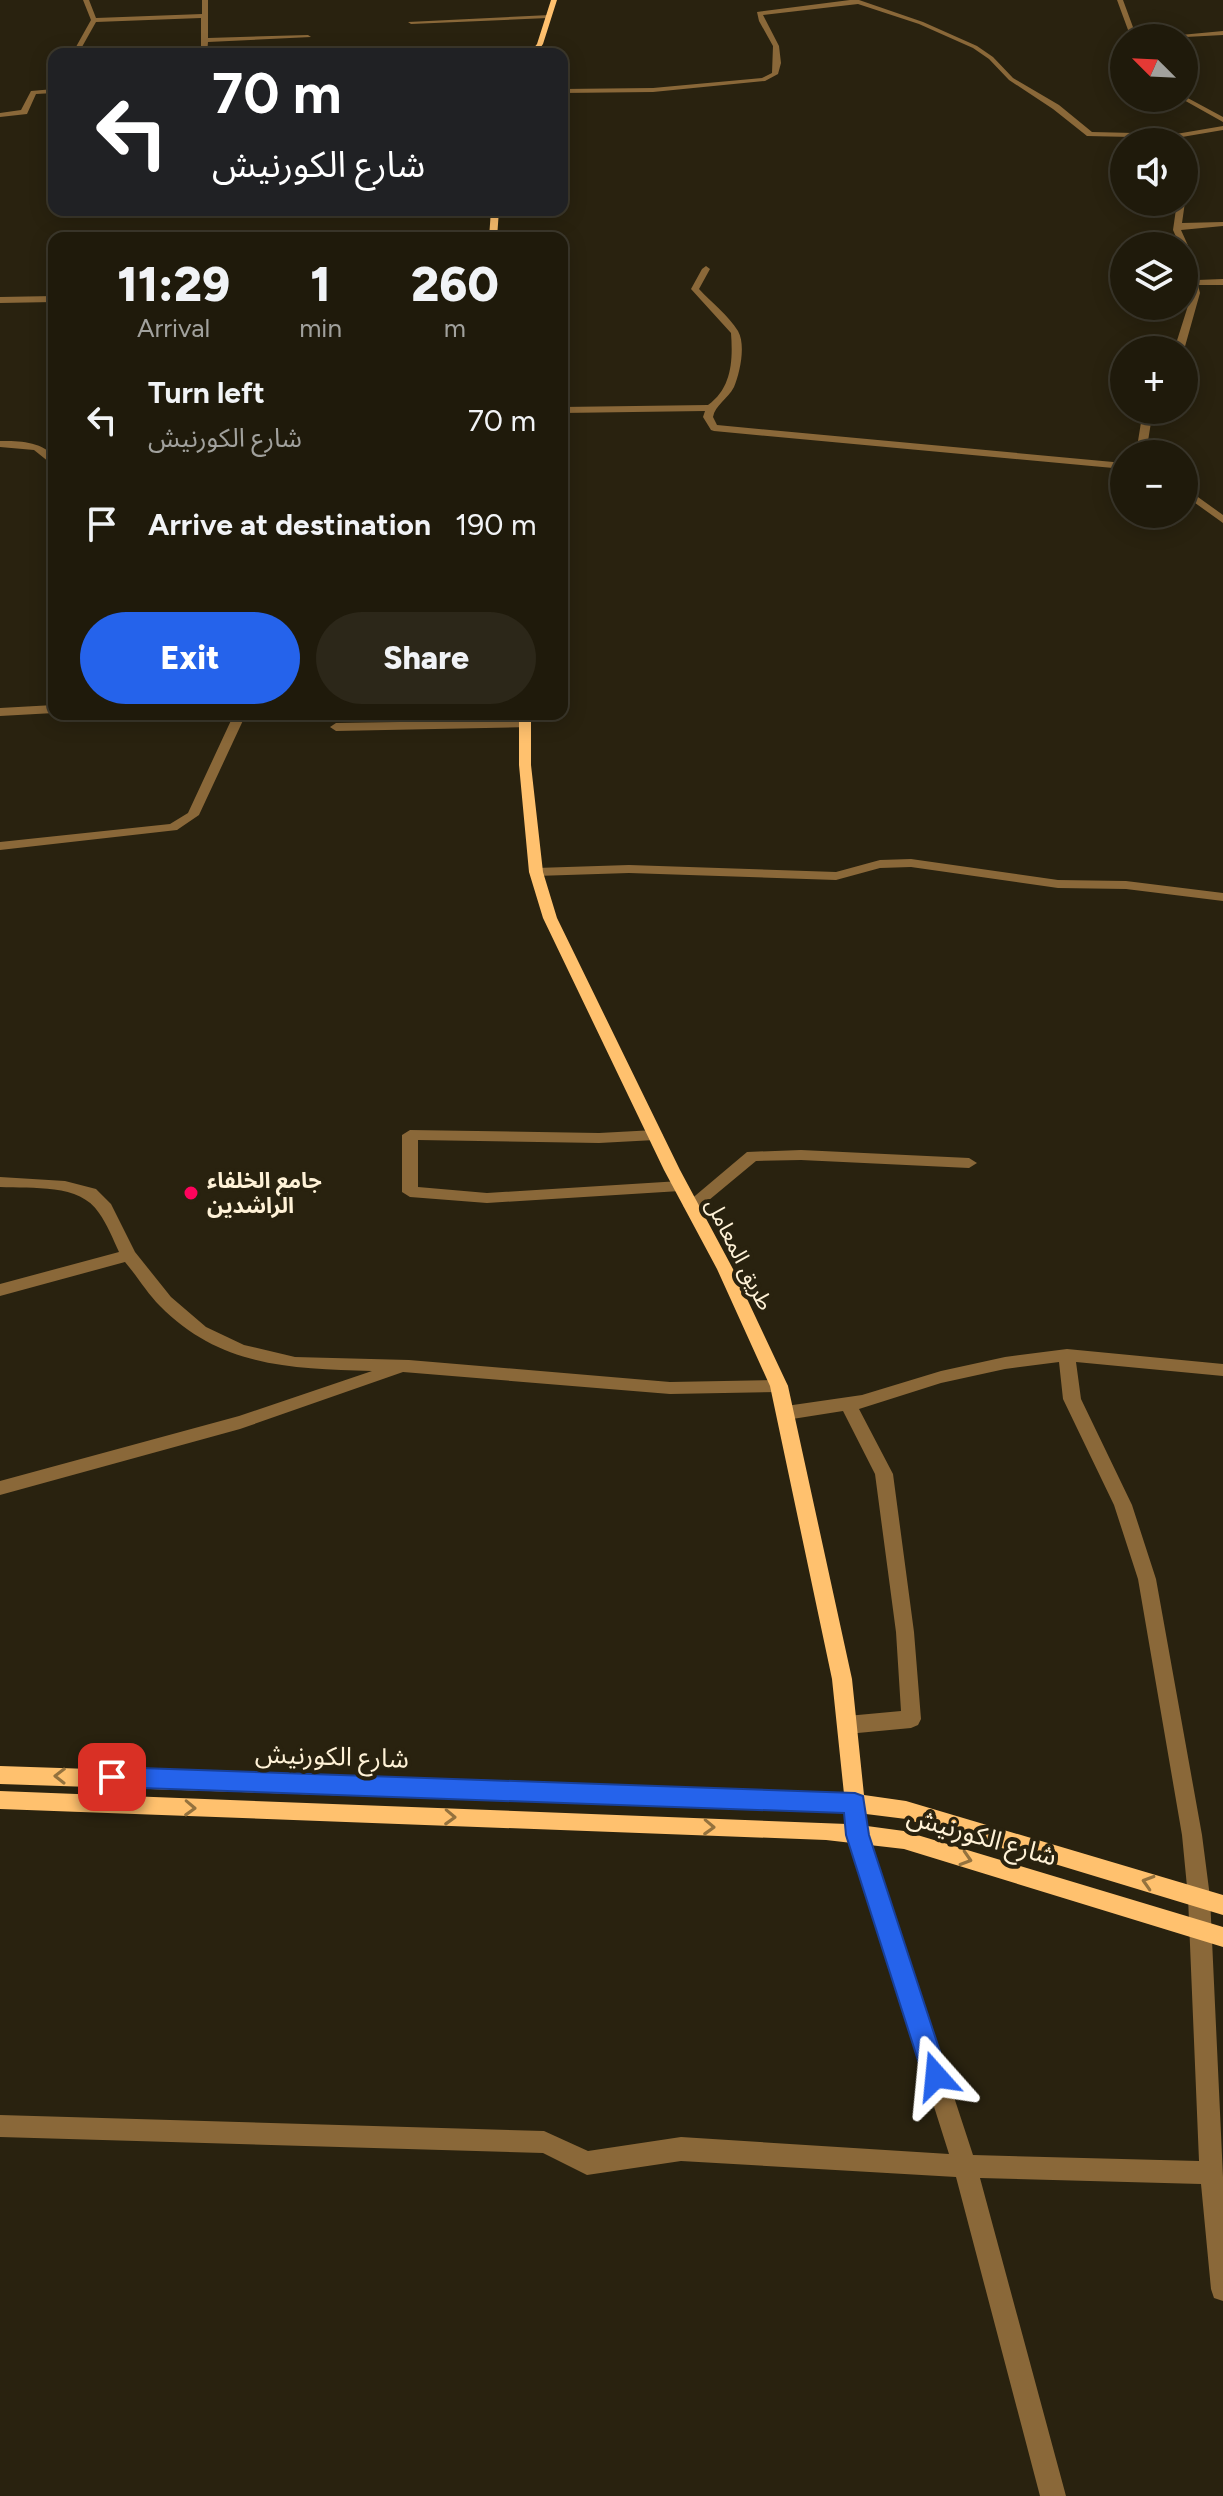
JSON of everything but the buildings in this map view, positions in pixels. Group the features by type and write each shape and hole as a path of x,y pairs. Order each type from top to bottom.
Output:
{"main road":[{"path":"537,48 554,0"},
{"name":"طريق المعامل","path":"525,720 525,765 536,872 550,918 680,1186 732,1283 779,1386 842,1679 858,1835"},
{"name":"شارع الكورنيش","path":"0,1775 855,1803 906,1810 1223,1905"},
{"name":"شارع الكورنيش","path":"0,1800 858,1835 904,1840 1223,1937"}],"street":[{"path":"86,0 94,20"},
{"path":"205,0 205,48"},
{"path":"1120,0 1129,24"},
{"path":"568,91 653,90 763,80 777,70 777,43 759,13 856,1 921,23 975,47 991,58 1011,79 1056,107 1090,134 1110,135"},
{"path":"94,20 204,16"},
{"path":"411,22 548,16"},
{"path":"78,48 94,20"},
{"path":"1198,35 1223,33"},
{"path":"206,40 308,37"},
{"path":"0,115 22,113 26,111 32,93 48,91"},
{"path":"1198,106 1223,120"},
{"path":"1198,134 1223,128"},
{"path":"1179,216 1180,232"},
{"path":"1178,226 1223,224"},
{"path":"568,410 710,408 721,402 732,384 735,333 695,289 706,269"},
{"path":"1198,283 1223,282"},
{"path":"0,300 48,299"},
{"path":"710,408 708,417 714,428 1110,465"},
{"path":"0,444 40,448 48,453"},
{"path":"1198,502 1223,520"},
{"path":"1201,504 1223,503"},
{"path":"0,712 48,709"},
{"path":"0,846 173,827 193,815 237,720"},
{"path":"336,727 501,720"},
{"path":"536,872 629,869 836,876 880,864 911,863 1058,884 1126,885 1223,897"},
{"path":"655,1135 599,1138 410,1135 410,1192 487,1198 680,1186"},
{"path":"691,1206 752,1156 801,1155 969,1163"},
{"path":"0,1182 65,1186 90,1193 105,1208 129,1255 165,1301 200,1331 240,1350 295,1363 409,1366 670,1388 779,1386"},
{"path":"0,1290 129,1255"},
{"path":"1067,1355 1072,1399 1123,1505 1147,1579 1192,1835 1199,1897 1211,2173 1223,2289"},
{"path":"786,1413 848,1404 941,1377 1005,1363 1067,1355 1223,1370"},
{"path":"0,1488 240,1422 409,1366"},
{"path":"847,1725 911,1719 905,1632 884,1474 848,1404"},
{"path":"858,1835 965,2166 1053,2496"},
{"path":"0,2126 544,2142 587,2163 681,2149 965,2166 1211,2173"}],"place":[{"name":"جامع الخلفاء الراشدين","path":"191,1193"}],"route":[{"path":"112,1777 855,1803 858,1835 936,2076"}]}
